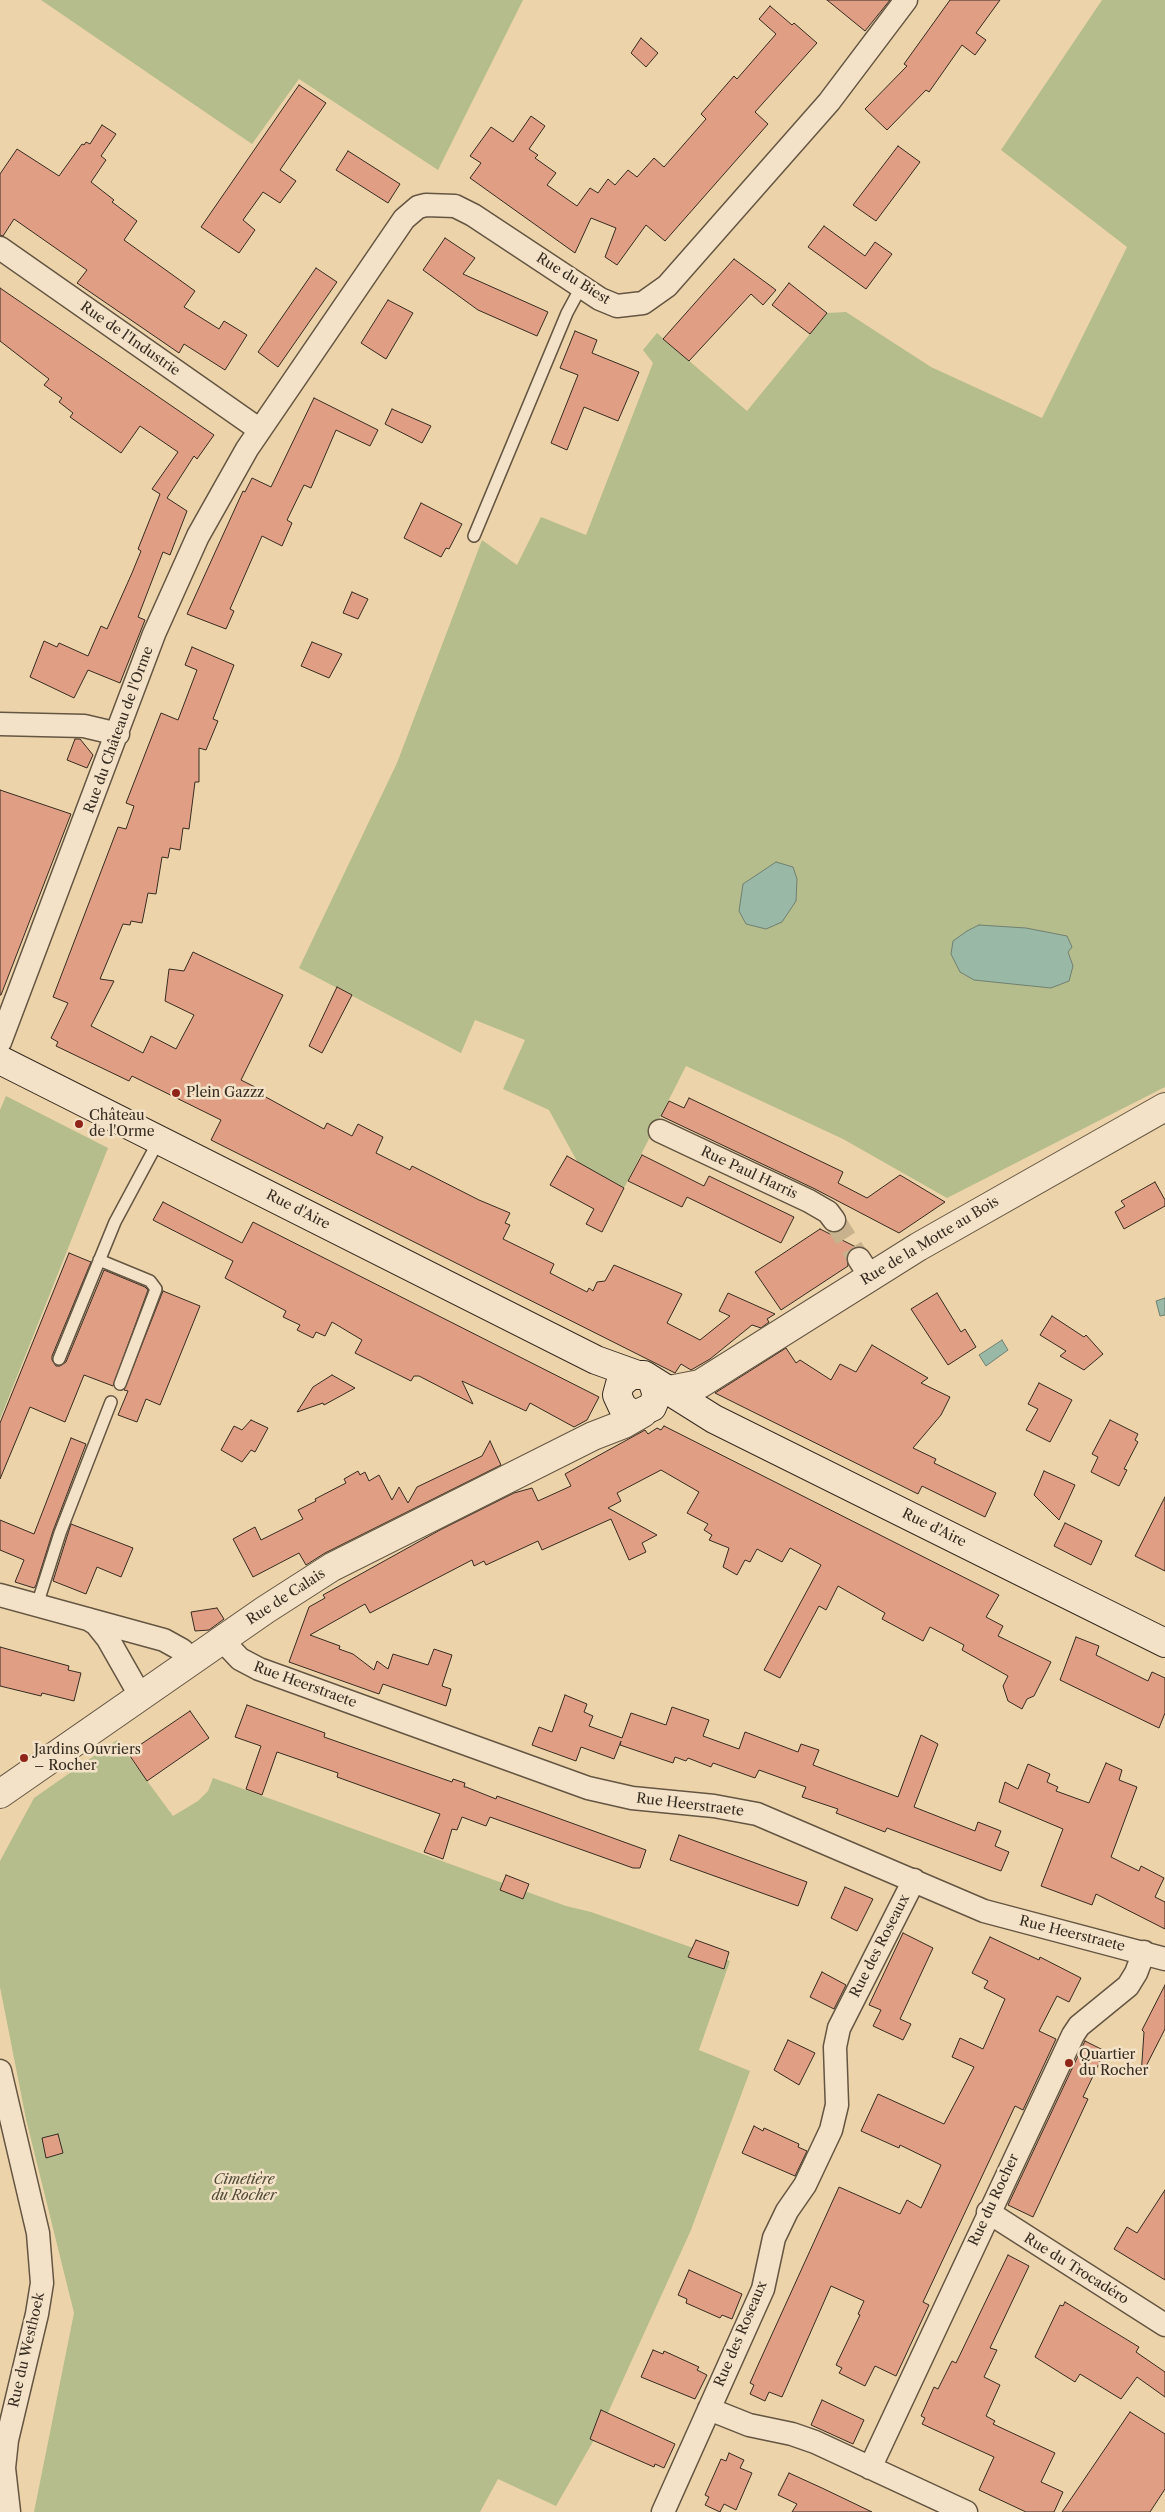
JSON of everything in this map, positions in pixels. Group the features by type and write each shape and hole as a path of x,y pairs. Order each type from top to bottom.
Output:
{"street":[{"name":"Rue du Biest","path":"260,430 398,227 418,207 426,204 446,204 465,210 600,299 617,306 643,303 659,293 829,102 906,0"},
{"name":"Rue de l'Industrie","path":"0,248 260,430"},
{"name":"Rue du Château de l'Orme","path":"0,1042 118,734 154,634 189,554 236,466 260,430"},
{"path":"0,724 84,726 118,734"},
{"name":"Rue d'Aire","path":"0,1060 596,1360 608,1371 1165,1643"},
{"name":"Rue de la Motte au Bois","path":"661,1397 864,1268 1165,1107"},
{"name":"Rue Paul Harris","path":"660,1132 809,1201 828,1212 834,1220"},
{"name":"Rue de Calais","path":"0,1794 293,1591 352,1556 593,1436 608,1422 661,1397"},
{"path":"0,1595 164,1640 182,1650 192,1661"},
{"path":"87,1619 96,1624 108,1639 141,1697"},
{"name":"Rue Heerstraete","path":"222,1640 240,1659 259,1669 588,1788 632,1798 714,1806 758,1814 971,1906 1000,1916 1165,1958"},
{"name":"Rue des Roseaux","path":"663,2512 763,2288 774,2238 787,2210 806,2185 834,2121 837,2105 836,2047 839,2028 914,1880"},
{"name":"Rue du Rocher","path":"870,2468 988,2212 1073,2035 1080,2026 1128,1986 1136,1973 1144,1952"},
{"name":"Rue du Westhoek","path":"0,2071 38,2233 42,2283 37,2314 7,2440 4,2468 9,2512"},
{"name":"Rue du Trocadéro","path":"988,2212 1165,2325"},
{"path":"709,2409 749,2426 803,2437 966,2512"}],"lane":[{"path":"474,536 567,313 582,287"},
{"path":"59,1359 115,1222 159,1140"},
{"path":"99,1260 150,1281 156,1289 120,1384"},
{"path":"37,1605 60,1533 111,1402"}],"green space":[{"path":"41,0 523,0 438,170 299,79 252,144"},
{"path":"1102,0 1165,0 1165,1087 947,1198 843,1139 686,1066 624,1188 578,1163 549,1110 503,1089 525,1040 475,1020 461,1053 299,968 397,763 482,540 517,565 541,517 586,535 653,363 643,350 657,333 747,411 827,313 846,312 931,367 1042,418 1127,247 1001,150"},
{"path":"6,1096 108,1148 0,1419 0,1110"},
{"name":"Cimetière du Rocher","path":"117,1740 173,1816 198,1801 208,1791 213,1778 566,1906 591,1912 730,1961 699,2050 750,2071 691,2230 602,2426 556,2506 498,2479 480,2512 34,2512 74,2313 26,2119 0,1987 0,1861 34,1798"}],"shaded area":[{"path":"776,862 793,867 797,879 796,901 782,922 766,929 746,924 739,911 743,884"},
{"path":"979,925 1026,928 1067,936 1072,947 1068,952 1073,966 1069,981 1051,988 974,980 960,972 951,954 953,941"},
{"path":"1165,1298 1165,1315 1160,1316 1156,1301"},
{"path":"1002,1340 1008,1350 986,1366 979,1355"}],"building":[{"path":"827,0 890,0 865,31"},
{"path":"950,0 1000,0 976,33 986,40 975,55 962,45 929,92 926,90 887,130 865,109 907,66 904,64"},
{"path":"770,6 817,43 755,112 768,124 665,241 646,225 617,265 605,257 616,228 591,218 575,253 470,178 481,163 470,156 491,127 513,142 531,116 545,126 529,149 538,155 535,158 556,173 547,185 577,206 590,188 598,193 608,179 615,185 628,170 637,177 654,158 664,167 706,119 701,114 734,76 737,79 776,34 759,19"},
{"path":"641,38 658,53 646,67 631,53"},
{"path":"299,85 326,103 280,170 296,181 280,203 263,192 243,220 255,230 239,253 201,227"},
{"path":"102,125 116,134 101,156 106,160 91,182 114,200 112,202 137,221 124,240 195,291 184,307 219,329 224,321 247,335 225,370 184,344 179,353 77,283 87,270 14,219 3,236 0,235 0,174 17,149 59,176 82,144 84,145 86,142 90,144"},
{"path":"898,146 920,162 876,221 853,205"},
{"path":"348,151 400,184 388,203 336,170"},
{"path":"824,226 865,256 875,242 892,254 866,289 808,247"},
{"path":"445,238 475,258 463,274 548,312 537,336 478,310 423,270"},
{"path":"734,259 776,290 763,305 751,294 689,361 663,339"},
{"path":"316,268 337,282 278,367 258,352"},
{"path":"789,283 827,313 810,334 772,305"},
{"path":"0,288 214,435 197,459 194,456 167,498 187,511 170,555 163,552 138,617 145,620 120,683 88,670 74,698 30,677 44,641 57,647 59,643 88,656 101,626 107,629 141,551 138,549 160,494 152,489 178,452 140,426 121,453 70,417 73,413 59,402 62,398 44,385 49,379 0,341"},
{"path":"388,300 413,313 386,359 361,343"},
{"path":"575,331 597,340 592,353 639,372 618,421 584,407 567,450 551,443 578,375 560,368"},
{"path":"314,398 378,430 370,446 336,430 311,488 304,485 287,520 292,523 282,546 262,536 230,609 234,611 226,629 187,614 243,491 245,492 252,478 271,487"},
{"path":"392,409 431,426 422,443 385,424"},
{"path":"421,503 462,524 449,549 446,548 441,557 404,538"},
{"path":"352,592 368,599 358,619 343,613"},
{"path":"312,642 342,654 329,678 301,666"},
{"path":"192,647 234,665 213,719 218,721 206,750 199,748 199,782 195,782 189,829 183,828 180,850 170,848 168,858 162,857 156,894 148,893 142,923 131,921 130,925 123,924 100,979 114,981 91,1026 143,1053 151,1036 176,1049 194,1015 165,1001 169,969 184,971 193,952 283,995 241,1080 255,1087 253,1090 324,1129 327,1123 352,1136 358,1124 383,1137 376,1153 410,1170 412,1166 479,1200 510,1213 505,1223 510,1225 503,1239 554,1264 550,1273 587,1292 589,1288 593,1291 597,1282 605,1281 614,1265 682,1294 667,1323 700,1340 730,1316 719,1311 728,1293 775,1314 767,1319 769,1322 761,1328 752,1325 710,1359 691,1370 681,1364 675,1373 211,1140 221,1120 132,1076 129,1081 56,1046 58,1042 51,1038 68,1003 53,997 118,827 126,829 134,806 126,803 161,713 178,720 197,670 185,665"},
{"path":"75,739 80,739 93,755 87,768 67,760"},
{"path":"0,790 71,814 1,995 0,995"},
{"path":"337,987 352,995 322,1053 309,1046"},
{"path":"689,1098 843,1172 838,1183 867,1198 900,1175 945,1202 899,1233 815,1189 661,1116 669,1101 684,1108"},
{"path":"642,1155 704,1186 709,1176 794,1217 781,1243 687,1197 682,1207 628,1181"},
{"path":"567,1156 624,1188 602,1232 586,1224 594,1209 550,1185"},
{"path":"1155,1182 1165,1200 1165,1206 1124,1229 1115,1212 1125,1206 1121,1201"},
{"path":"163,1202 242,1243 253,1222 599,1397 587,1420 574,1427 530,1403 526,1411 462,1381 473,1404 419,1376 414,1376 411,1381 355,1353 362,1340 332,1322 325,1336 316,1332 313,1338 297,1330 300,1325 283,1317 286,1311 225,1278 233,1261 153,1220"},
{"path":"820,1229 856,1247 847,1253 848,1266 781,1310 755,1272"},
{"path":"69,1253 91,1262 52,1356 56,1366 66,1362 104,1270 148,1290 113,1386 84,1375 65,1422 30,1407 0,1479 0,1423"},
{"path":"163,1291 200,1306 160,1405 146,1399 137,1422 118,1415 128,1391 124,1390"},
{"path":"937,1293 961,1332 965,1329 976,1347 948,1365 911,1309"},
{"path":"1052,1316 1084,1337 1086,1335 1103,1354 1084,1370 1060,1356 1066,1351 1040,1335"},
{"path":"872,1345 928,1378 921,1383 950,1397 941,1415 913,1448 936,1459 934,1463 996,1493 985,1517 922,1486 918,1494 715,1393 786,1348 796,1363 800,1360 831,1380 840,1364 856,1372"},
{"path":"332,1375 355,1388 324,1405 323,1403 297,1412 313,1387"},
{"path":"1039,1383 1072,1400 1050,1442 1026,1430 1038,1409 1028,1404"},
{"path":"251,1420 268,1428 255,1452 251,1450 242,1462 221,1450 234,1426 242,1430"},
{"path":"1110,1420 1138,1434 1135,1440 1138,1442 1124,1469 1127,1470 1119,1486 1091,1472 1098,1457 1092,1454"},
{"path":"664,1426 999,1595 986,1617 1003,1626 998,1636 1051,1662 1034,1696 1027,1699 1022,1709 1008,1701 1003,1686 1008,1676 962,1650 964,1645 930,1627 923,1641 882,1619 885,1613 838,1586 826,1610 819,1606 780,1678 764,1670 821,1565 790,1548 782,1562 757,1549 750,1562 745,1560 737,1575 723,1567 729,1548 709,1540 712,1535 704,1530 708,1524 687,1513 699,1492 661,1470 617,1493 621,1501 608,1508 657,1535 642,1543 646,1552 629,1560 611,1519 542,1550 538,1541 486,1565 484,1561 474,1566 472,1560 370,1613 365,1604 310,1635 340,1646 339,1649 353,1654 374,1670 377,1661 388,1669 393,1654 428,1665 434,1649 452,1655 442,1686 451,1689 446,1706 383,1684 379,1694 289,1662 309,1607 325,1598 323,1595 440,1530 514,1493 532,1488 538,1501 571,1486 565,1474 645,1430 648,1434 657,1428 661,1430"},
{"path":"71,1438 86,1444 53,1531 36,1585 34,1588 15,1582 24,1560 0,1550 0,1520 34,1534"},
{"path":"490,1441 501,1465 325,1553 306,1565 299,1553 253,1577 233,1539 255,1527 261,1540 303,1519 298,1510 346,1483 344,1479 358,1471 360,1475 365,1472 369,1481 379,1475 392,1500 399,1487 408,1503 417,1487 482,1456"},
{"path":"1044,1471 1075,1485 1059,1520 1034,1495"},
{"path":"1165,1497 1165,1571 1135,1556"},
{"path":"1065,1523 1102,1541 1091,1565 1054,1546"},
{"path":"71,1524 133,1548 121,1577 97,1567 86,1594 53,1581"},
{"path":"217,1608 224,1619 209,1630 195,1631 191,1612"},
{"path":"1076,1637 1099,1646 1096,1655 1148,1681 1152,1672 1165,1678 1165,1713 1159,1728 1060,1680"},
{"path":"0,1647 69,1666 68,1670 81,1673 74,1701 42,1693 41,1696 0,1686"},
{"path":"565,1695 587,1704 584,1712 593,1716 589,1726 622,1738 631,1713 666,1725 672,1707 709,1720 703,1736 739,1749 745,1732 798,1752 801,1744 819,1750 813,1765 898,1797 921,1735 938,1744 914,1807 975,1831 978,1822 1001,1831 995,1846 1009,1852 1001,1871 887,1828 885,1832 836,1813 838,1809 802,1797 806,1787 759,1770 755,1778 713,1763 711,1767 688,1758 686,1761 675,1757 673,1763 620,1745 621,1741 614,1759 581,1747 576,1761 532,1745 539,1727 552,1732"},
{"path":"247,1705 325,1733 324,1737 452,1782 453,1779 465,1783 464,1787 496,1799 497,1796 646,1850 640,1868 633,1868 490,1817 486,1826 462,1817 457,1830 452,1829 443,1859 424,1852 440,1814 337,1777 338,1773 277,1752 262,1795 246,1789 261,1746 235,1737"},
{"path":"190,1711 209,1738 147,1781 128,1753"},
{"path":"1106,1763 1122,1770 1119,1780 1137,1787 1111,1857 1139,1871 1141,1866 1164,1878 1155,1897 1165,1902 1165,1929 1096,1894 1092,1905 1041,1886 1063,1829 999,1802 1005,1782 1018,1789 1028,1764 1050,1774 1047,1782 1058,1787 1056,1791 1089,1803"},
{"path":"679,1835 807,1882 798,1906 670,1860"},
{"path":"506,1875 529,1884 523,1899 500,1890"},
{"path":"845,1887 873,1899 857,1931 831,1918"},
{"path":"903,1933 933,1948 900,2019 911,2024 903,2040 873,2026 881,2010 869,2005"},
{"path":"990,1937 1039,1960 1040,1957 1081,1978 1069,2002 1057,1996 1039,2031 1056,2039 1023,2110 1015,2106 923,2302 929,2305 896,2376 875,2366 865,2386 839,2373 842,2368 836,2365 860,2315 858,2314 864,2301 831,2286 782,2397 769,2392 765,2401 750,2394 754,2385 750,2383 839,2187 900,2214 907,2200 921,2208 941,2165 900,2145 899,2148 861,2131 878,2094 944,2124 974,2067 952,2057 960,2038 983,2049 1005,1999 984,1988 988,1981 972,1973"},
{"path":"696,1940 729,1952 724,1969 688,1957"},
{"path":"822,1972 846,1985 834,2009 810,1997"},
{"path":"1165,1985 1165,2029 1141,2076 1144,2032 1142,2030"},
{"path":"788,2040 815,2053 799,2085 774,2070"},
{"path":"1085,2041 1105,2051 1083,2097 1088,2099 1033,2217 1008,2205"},
{"path":"754,2126 763,2131 764,2128 799,2144 798,2147 807,2151 795,2176 742,2153"},
{"path":"58,2134 63,2153 46,2158 42,2138"},
{"path":"1165,2190 1165,2280 1114,2249 1127,2227 1137,2233"},
{"path":"1008,2255 1029,2266 990,2348 997,2350 984,2377 1000,2385 986,2416 995,2421 993,2424 1055,2453 1041,2482 1063,2492 1054,2512 1026,2512 979,2490 994,2457 922,2424 925,2418 921,2416 934,2387 938,2389 952,2361 956,2363"},
{"path":"689,2270 742,2294 732,2319 722,2315 720,2318 686,2303 687,2299 678,2295"},
{"path":"1065,2302 1139,2347 1136,2352 1165,2372 1165,2397 1137,2377 1121,2399 1080,2374 1075,2382 1035,2357 1060,2305 1063,2306"},
{"path":"653,2350 663,2354 664,2351 699,2367 697,2370 707,2375 695,2399 641,2377"},
{"path":"822,2400 864,2420 853,2444 811,2425"},
{"path":"601,2410 675,2444 664,2468 655,2464 654,2467 590,2439"},
{"path":"1130,2412 1165,2434 1165,2489 1150,2512 1062,2512"},
{"path":"729,2453 744,2460 740,2468 752,2473 736,2510 724,2504 720,2512 705,2505 709,2497 705,2495 721,2459 726,2461"},
{"path":"789,2473 872,2512 792,2512 797,2504 778,2495"}],"tunnel":[{"path":"834,1220 859,1259"}],"place":[{"name":"Plein Gazzz","path":"176,1093"},
{"name":"Château de l'Orme","path":"79,1124"},
{"name":"Jardins Ouvriers – Rocher","path":"24,1758"},
{"name":"Quartier du Rocher","path":"1069,2063"}]}
